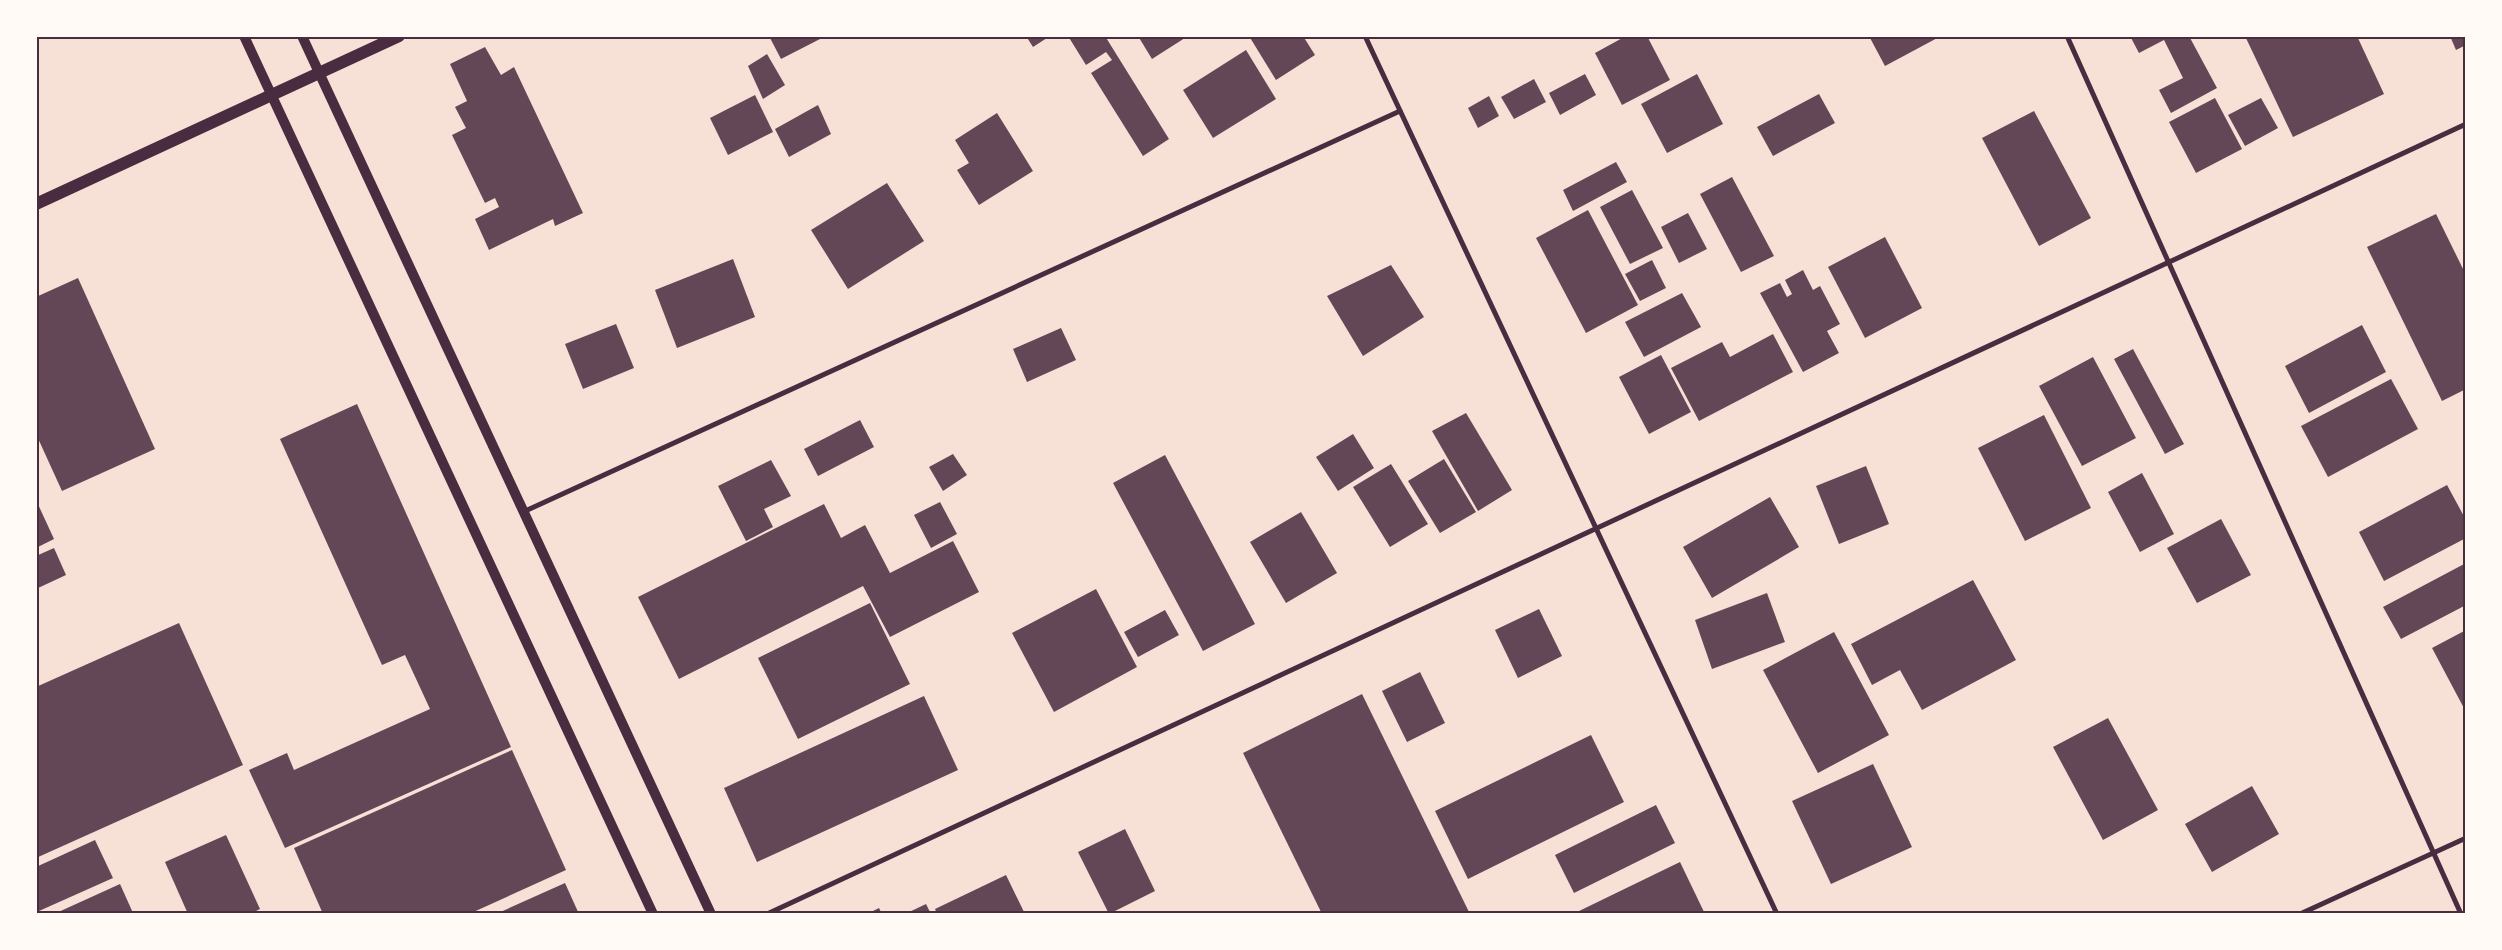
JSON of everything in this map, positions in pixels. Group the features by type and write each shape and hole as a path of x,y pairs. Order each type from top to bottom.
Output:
{"main road":[{"path":"244,36 653,914"},
{"path":"302,36 522,512 711,914"},
{"path":"36,204 398,36"}],"street":[{"path":"1365,36 1597,528 1776,914"},
{"path":"2066,36 2461,914"},
{"path":"522,512 1400,111"},
{"path":"767,914 2466,124"},
{"path":"2300,914 2466,838"}],"building":[{"path":"769,36 821,36 822,38 781,59"},
{"path":"1026,36 1050,36 1033,47"},
{"path":"1068,36 1105,36 1169,139 1143,156 1091,73 1112,60 1106,52 1086,65"},
{"path":"1138,36 1188,36 1152,59"},
{"path":"1249,36 1303,36 1315,55 1276,80"},
{"path":"1626,36 1647,36 1670,80 1622,105 1595,53"},
{"path":"1869,36 1941,36 1885,66"},
{"path":"2130,36 2189,36 2217,88 2171,113 2159,90 2183,78 2164,40 2139,53"},
{"path":"2245,36 2357,36 2384,94 2293,137"},
{"path":"2450,36 2466,36 2466,45 2456,50"},
{"path":"485,47 501,75 514,67 583,213 555,226 553,219 489,250 475,219 499,207 495,198 485,203 452,135 466,128 455,107 467,101 450,64"},
{"path":"1246,50 1276,99 1213,138 1183,90"},
{"path":"767,54 785,85 763,99 748,66"},
{"path":"1585,74 1596,95 1560,115 1549,93"},
{"path":"1697,74 1723,124 1667,153 1641,104"},
{"path":"1534,79 1546,102 1514,119 1501,97"},
{"path":"1819,94 1835,123 1773,156 1757,127"},
{"path":"755,95 773,132 728,155 710,118"},
{"path":"1489,96 1499,116 1478,128 1468,108"},
{"path":"2215,98 2242,149 2196,173 2169,122"},
{"path":"2261,98 2278,128 2245,146 2228,115"},
{"path":"818,105 831,134 789,157 775,129"},
{"path":"2034,111 2091,218 2039,246 1982,138"},
{"path":"997,113 1033,171 979,205 957,170 969,163 955,140"},
{"path":"1616,162 1627,182 1573,211 1563,190"},
{"path":"1732,177 1774,256 1741,272 1700,194"},
{"path":"887,183 924,241 848,289 811,230"},
{"path":"1632,190 1663,248 1630,264 1600,207"},
{"path":"1588,210 1638,305 1586,333 1536,238"},
{"path":"1688,213 1707,249 1679,263 1661,227"},
{"path":"2436,214 2466,275 2466,389 2442,401 2367,247"},
{"path":"1885,237 1922,308 1865,338 1828,267"},
{"path":"733,259 755,317 677,348 655,290"},
{"path":"1652,260 1666,288 1640,301 1625,274"},
{"path":"1391,265 1424,317 1363,356 1327,296"},
{"path":"1803,270 1813,290 1820,286 1840,324 1827,331 1839,353 1803,372 1760,293 1780,283 1787,297 1792,294 1785,280"},
{"path":"78,278 155,449 62,491 36,434 36,297"},
{"path":"1682,293 1701,327 1644,357 1625,322"},
{"path":"616,324 634,368 583,389 565,344"},
{"path":"2362,325 2386,372 2309,413 2285,366"},
{"path":"1061,328 1076,360 1027,382 1013,349"},
{"path":"1773,334 1793,372 1699,421 1671,368 1722,342 1730,357"},
{"path":"2133,349 2184,444 2165,454 2114,359"},
{"path":"1661,355 1691,412 1649,434 1619,377"},
{"path":"2093,357 2136,438 2082,466 2039,386"},
{"path":"2391,379 2418,429 2328,477 2301,426"},
{"path":"357,404 511,747 285,848 249,770 287,753 294,770 430,709 405,655 382,665 280,439"},
{"path":"1466,413 1512,490 1478,511 1432,431"},
{"path":"2044,415 2091,508 2025,541 1978,448"},
{"path":"860,420 874,447 818,476 804,449"},
{"path":"1353,434 1374,468 1338,491 1316,457"},
{"path":"953,454 967,475 943,491 929,467"},
{"path":"1165,455 1255,624 1203,651 1113,483"},
{"path":"1444,459 1476,512 1440,533 1408,481"},
{"path":"771,460 791,496 764,509 773,527 746,541 718,486"},
{"path":"1391,464 1428,524 1390,547 1353,487"},
{"path":"1866,466 1889,524 1839,544 1816,486"},
{"path":"2142,473 2174,534 2140,552 2108,492"},
{"path":"2447,485 2466,520 2466,538 2384,581 2359,532"},
{"path":"1770,497 1799,547 1712,598 1683,547"},
{"path":"36,500 54,539 36,548"},
{"path":"940,502 957,534 931,548 914,515"},
{"path":"824,504 841,538 865,525 890,573 953,541 979,592 890,637 863,586 679,679 638,597"},
{"path":"1301,512 1337,573 1286,603 1250,542"},
{"path":"2221,519 2251,575 2197,603 2167,548"},
{"path":"54,548 66,575 36,589 36,556"},
{"path":"2466,563 2466,605 2401,639 2383,607"},
{"path":"1973,580 2016,660 1922,710 1900,670 1872,685 1851,644"},
{"path":"1096,589 1137,667 1054,712 1012,633"},
{"path":"1767,593 1785,642 1712,669 1695,620"},
{"path":"870,603 910,684 798,739 758,658"},
{"path":"1539,609 1562,656 1518,678 1495,630"},
{"path":"1165,610 1179,635 1138,657 1124,632"},
{"path":"179,623 243,765 36,858 36,687"},
{"path":"2466,630 2466,712 2432,648"},
{"path":"1834,632 1889,735 1818,773 1763,670"},
{"path":"1420,672 1445,723 1407,742 1382,691"},
{"path":"1362,694 1470,914 1322,914 1243,753"},
{"path":"924,696 958,770 757,862 724,788"},
{"path":"2108,718 2158,810 2103,840 2053,747"},
{"path":"1591,735 1624,802 1468,879 1435,811"},
{"path":"512,750 566,870 469,914 323,914 294,848"},
{"path":"1873,764 1912,847 1831,884 1792,801"},
{"path":"2252,786 2279,834 2212,872 2185,824"},
{"path":"1656,805 1675,843 1574,893 1555,855"},
{"path":"1125,829 1155,891 1109,914 1078,852"},
{"path":"226,835 260,909 250,914 188,914 165,862"},
{"path":"95,840 113,878 39,911 36,905 36,867"},
{"path":"1680,862 1705,914 1578,914 1577,912"},
{"path":"1006,875 1025,914 937,914 935,909"},
{"path":"565,883 579,914 496,914"},
{"path":"120,884 133,913 54,914"},
{"path":"926,904 931,914 905,914"},
{"path":"879,908 882,914 867,914"}]}
